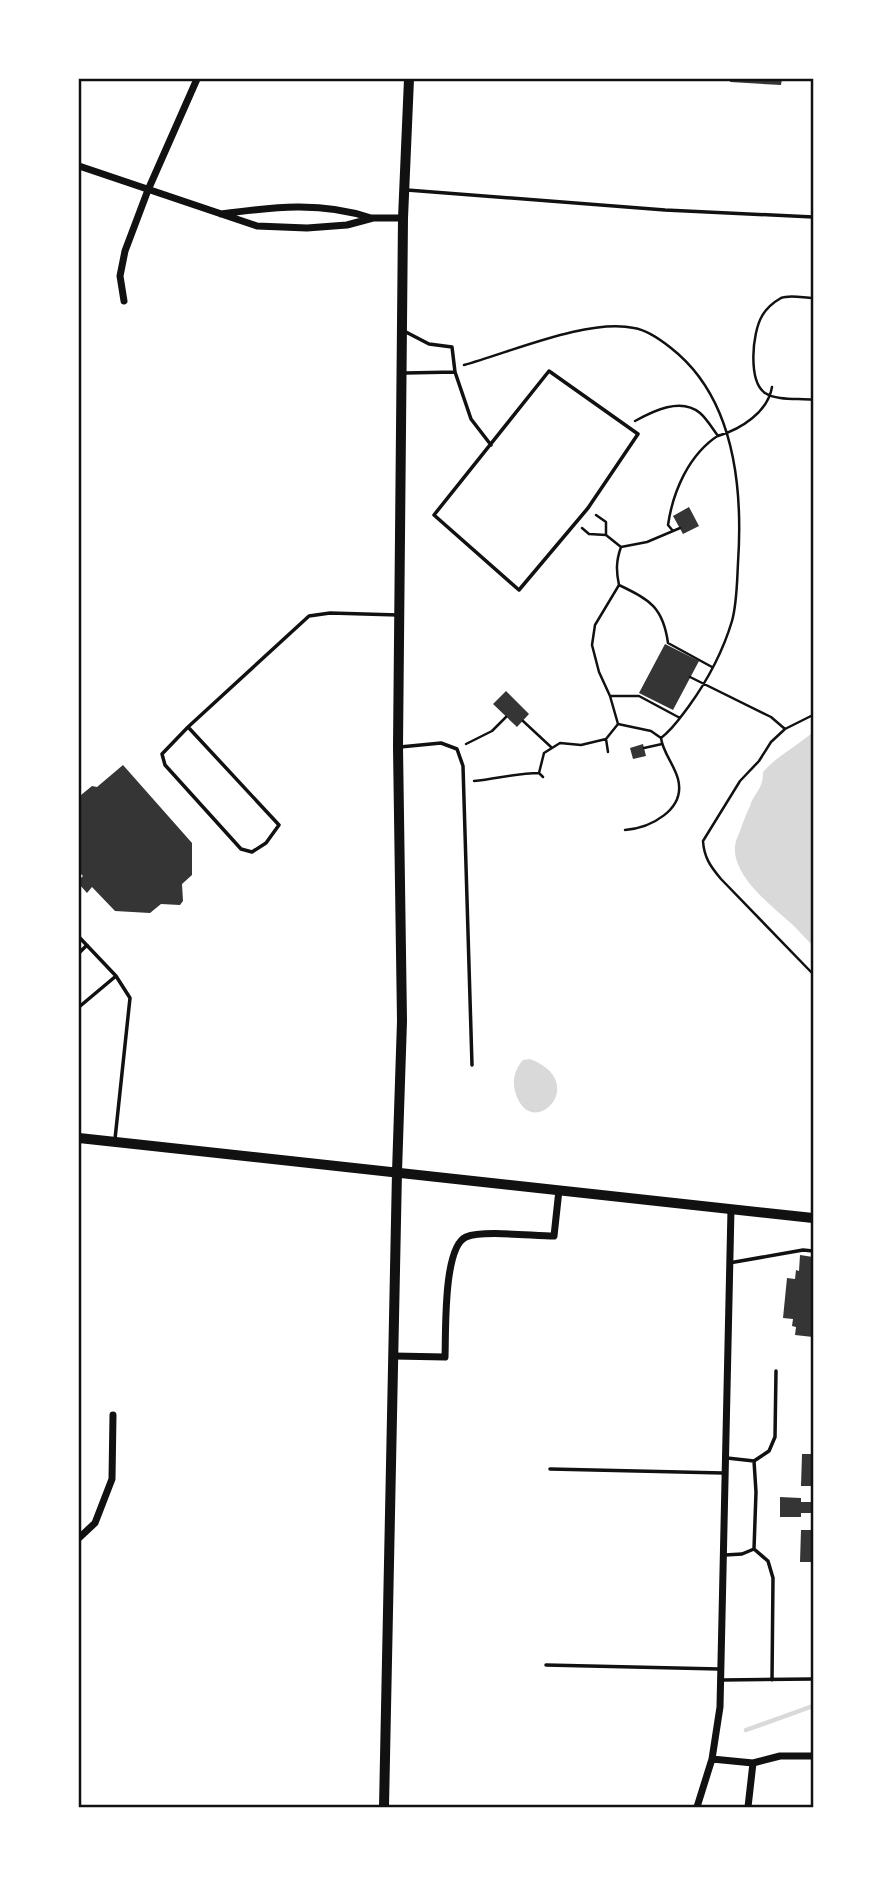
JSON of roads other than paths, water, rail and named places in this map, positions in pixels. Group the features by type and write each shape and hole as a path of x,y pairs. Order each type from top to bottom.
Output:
{"street":[{"path":"124,301 120,276 125,251 148,190 197,79"},
{"path":"384,1807 402,1021 398,747 403,218 409,79"},
{"path":"79,166 257,226 286,229 347,225 373,218 403,218"},
{"path":"220,214 275,206 309,206 347,210 373,218"},
{"path":"79,1138 813,1218"},
{"path":"394,1356 445,1357 449,1270 457,1245 465,1237 484,1235 554,1236 559,1190"},
{"path":"697,1807 712,1759 720,1707 730,1209"},
{"path":"79,1538 95,1523 112,1479 113,1415"},
{"path":"712,1759 753,1762 779,1756 813,1755"},
{"path":"748,1807 753,1762"}],"lane":[{"path":"404,190 665,210 813,217"},
{"path":"402,330 429,344 453,347 455,370 471,419 491,445"},
{"path":"402,373 455,370"},
{"path":"549,372 638,434 588,508 519,590 434,515 491,445 549,372"},
{"path":"188,727 279,825 266,843 252,852 241,849 165,765 162,754 188,727 309,616 330,613 400,615"},
{"path":"398,747 441,743 457,749 463,766 472,1065"},
{"path":"79,937 116,976 130,998 114,1142"},
{"path":"79,953 87,946"},
{"path":"79,1007 116,976"},
{"path":"729,1263 803,1250 813,1251"},
{"path":"725,1458 754,1461 769,1451 775,1437 776,1371"},
{"path":"754,1461 754,1549"},
{"path":"550,1469 724,1473"},
{"path":"723,1555 742,1554 754,1549"},
{"path":"754,1549 768,1561 773,1578 772,1680"},
{"path":"546,1665 720,1669"},
{"path":"720,1680 813,1679"}],"waterway":[{"path":"746,1730 813,1706"}]}
